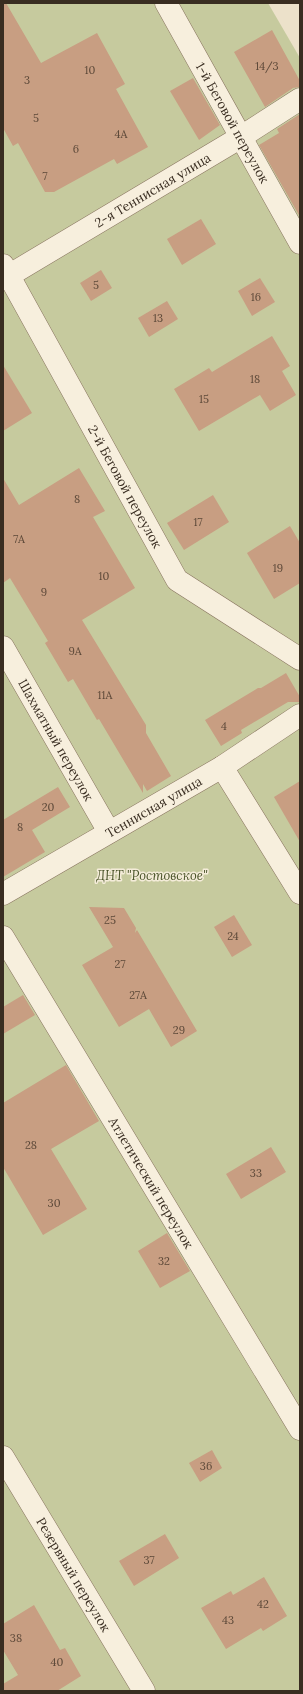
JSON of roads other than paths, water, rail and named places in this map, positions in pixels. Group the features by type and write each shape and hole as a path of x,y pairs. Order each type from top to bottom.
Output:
{"street":[{"name":"1-й Беговой переулок","path":"166,3 300,243"},
{"name":"2-я Теннисная улица","path":"5,273 241,137 300,99"},
{"name":"2-й Беговой переулок","path":"5,273 178,580 300,659"},
{"name":"Шахматный переулок","path":"3,647 109,832"},
{"name":"Теннисная улица","path":"3,894 222,767 300,715"},
{"path":"222,767 300,893"},
{"name":"Атлетический переулок","path":"3,936 300,1429"},
{"name":"Резервный переулок","path":"3,1457 144,1691"}],"park label":[{"name":"ДНТ \"Ростовское\"","path":"152,875"}]}
